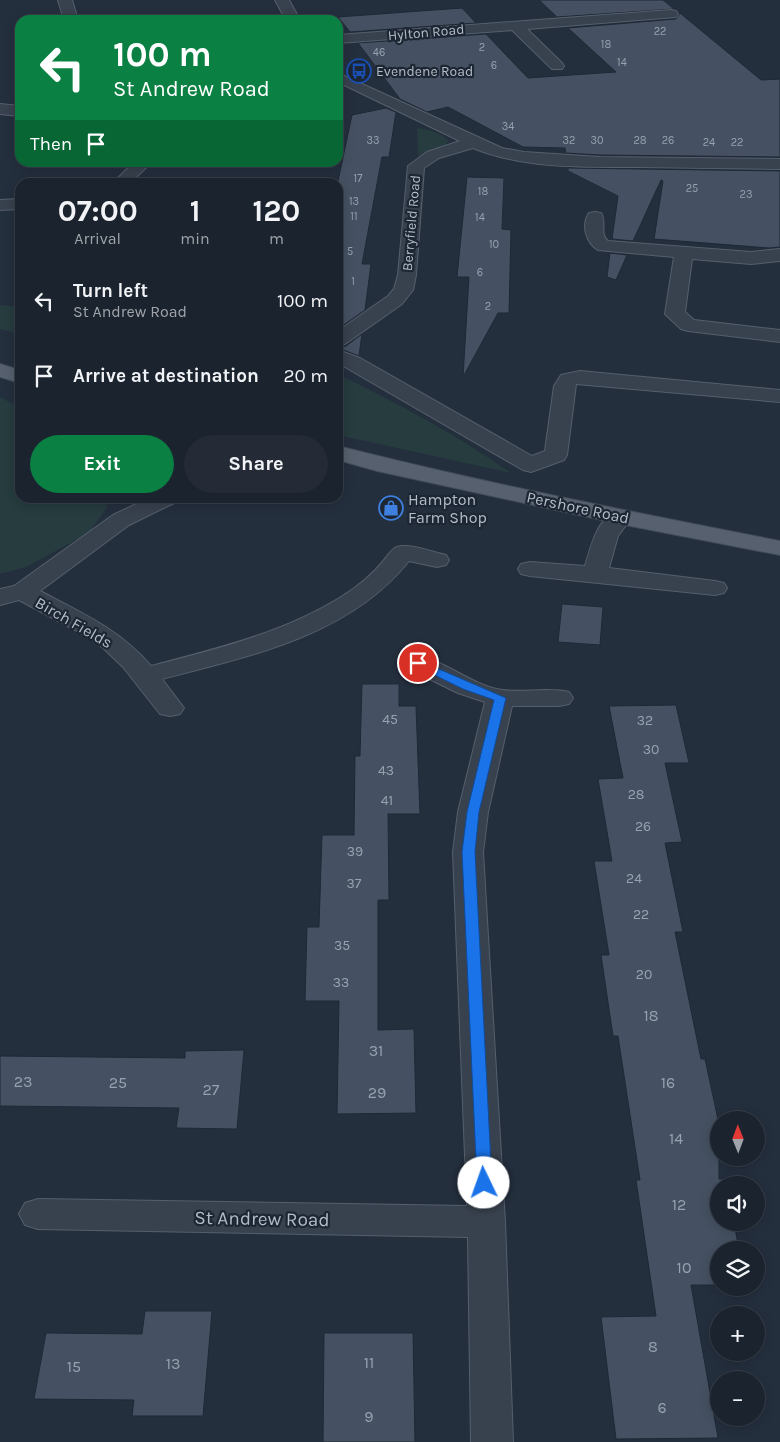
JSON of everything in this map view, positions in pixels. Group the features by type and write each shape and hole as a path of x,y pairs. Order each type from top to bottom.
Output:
{"main road":[{"path":"0,370 15,375"},
{"name":"Pershore Road","path":"343,454 377,464 620,517 780,548"},
{"name":"Pershore Road","path":"343,463 377,464"}],"street":[{"path":"64,0 69,15"},
{"path":"282,0 290,15"},
{"name":"Hylton Road","path":"343,39 671,14"},
{"path":"516,25 557,66"},
{"path":"343,79 498,152 561,161 780,164"},
{"path":"345,97 368,91"},
{"path":"0,110 15,111"},
{"name":"Berryfield Road","path":"343,336 395,300 403,290 407,275 416,166 433,155 474,142"},
{"path":"126,178 138,167"},
{"path":"0,205 15,204"},
{"path":"595,217 594,237 597,243 604,246 751,258 780,255"},
{"path":"684,254 676,314 688,325 716,330 780,336"},
{"path":"343,358 531,465 556,456 564,386 568,380 580,378 780,396"},
{"path":"11,595 95,541 122,509 146,503"},
{"path":"595,574 606,536 620,517"},
{"path":"146,675 243,649 320,621 376,584 403,553 437,560"},
{"path":"530,569 595,574 715,588"},
{"name":"Birch Fields","path":"11,595 88,627 117,646 146,675 170,708"},
{"path":"418,663 467,687 500,698 559,698"},
{"path":"492,1442 486,1222 468,852 473,812 500,698"},
{"name":"St Andrew Road","path":"38,1214 486,1222"}],"green space":[{"path":"417,128 441,135 448,140 446,145 418,156"},
{"path":"0,305 15,306 15,333 0,329"},
{"path":"343,377 448,432 511,473 343,436"},
{"path":"0,397 15,405 15,503 107,503 107,507 89,533 26,567 0,574"}],"building":[{"path":"539,0 663,0 674,9 557,17"},
{"path":"462,8 476,23 350,32 343,23 343,17"},
{"path":"680,13 761,80 780,79 780,157 600,155 566,153 565,148 523,147 448,107 427,112 400,99 358,43 486,34 528,78 616,72 568,28 676,19"},
{"path":"386,108 396,112 389,157 382,157 362,264 371,264 365,310 343,325 343,178 339,178 341,167 343,167 343,157 352,115"},
{"path":"568,168 780,171 780,247 769,248 654,239 663,181 661,180 633,241 612,239 618,196 568,171"},
{"path":"467,177 504,178 502,229 511,230 509,313 498,313 463,377 469,277 457,277"},
{"path":"610,253 627,255 616,280 607,277"},
{"path":"362,334 359,356 343,350 343,347"},
{"path":"562,604 603,607 600,645 558,642"},
{"path":"362,684 399,684 399,706 416,706 420,814 388,814 389,900 378,900 378,1030 414,1029 416,1113 337,1114 339,1001 305,1001 307,927 319,927 322,835 354,835 355,756 360,756"},
{"path":"676,705 689,763 665,763 682,842 665,843 683,932 675,932 701,1059 705,1059 716,1111 710,1111 710,1166 719,1166 719,1176 710,1176 710,1231 736,1231 737,1241 710,1241 710,1285 691,1285 710,1393 710,1426 716,1426 718,1438 616,1439 601,1317 656,1316 636,1180 640,1180 618,1036 613,1036 601,955 609,955 594,861 612,861 598,779 623,778 609,706"},
{"path":"244,1050 237,1129 176,1128 179,1108 0,1106 0,1056 185,1058 185,1051"},
{"path":"145,1311 212,1311 203,1416 132,1416 134,1400 34,1399 46,1333 142,1334"},
{"path":"324,1333 413,1333 415,1442 323,1442"}],"place":[{"name":"Evendene Road","path":"359,71"},
{"name":"Hampton Farm Shop","path":"391,508"}],"route":[{"path":"418,663 467,687 500,698 473,812 468,852 484,1183"}]}
